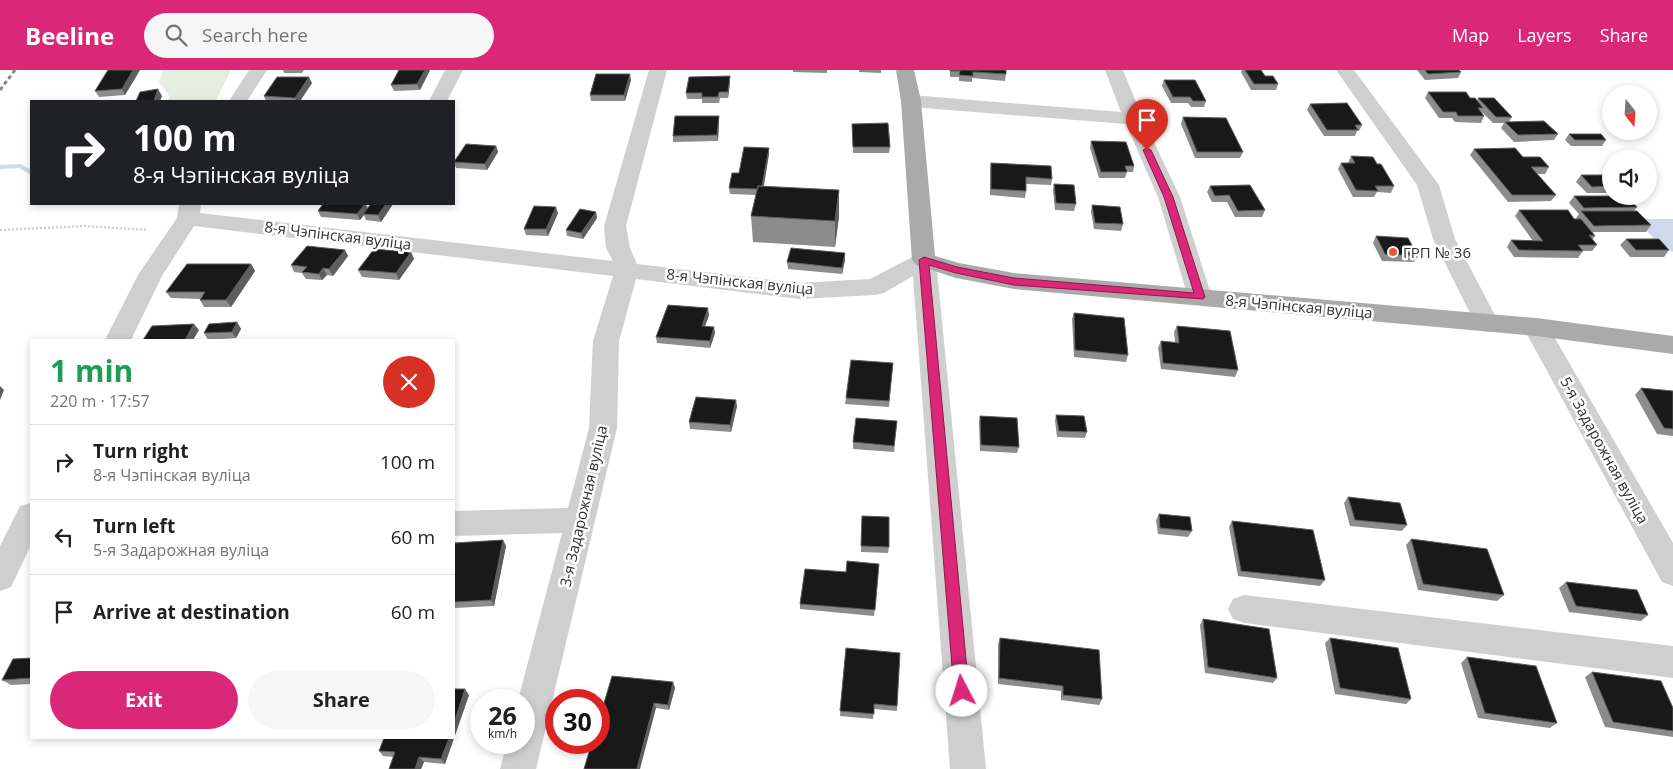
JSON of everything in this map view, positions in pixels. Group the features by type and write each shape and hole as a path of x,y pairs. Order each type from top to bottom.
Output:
{"main road":[{"path":"905,70 911,102 924,260"},
{"name":"8-я Чэпінская вуліца","path":"924,260 956,270 1014,281 1536,327 1673,345"}],"street":[{"path":"239,100 258,70"},
{"path":"439,100 454,70"},
{"path":"628,269 618,248 615,226 658,70"},
{"path":"1114,70 1132,119 1169,197 1200,297"},
{"path":"1345,70 1428,185 1444,239 1487,323"},
{"path":"911,102 1132,119"},
{"path":"118,339 150,275 185,218"},
{"name":"8-я Чэпінская вуліца","path":"185,218 628,269 799,291 875,287 924,260"},
{"path":"924,260 968,769"},
{"name":"3-я Задарожная вуліца","path":"518,769 603,428 606,341 620,288 628,269"},
{"name":"5-я Задарожная вуліца","path":"1536,327 1673,572"},
{"path":"14,561 30,518"},
{"path":"455,524 581,520"},
{"path":"1244,608 1673,662"}],"path":[{"path":"0,230 85,226 185,218"}],"green space":[{"path":"163,70 231,70 216,100 168,100 170,97 159,82"}],"water":[{"path":"1640,219 1673,219 1673,252 1663,248 1640,224"}],"building":[{"path":"108,70 133,70 122,89 95,91"},
{"path":"399,70 425,70 417,84 391,85"},
{"path":"950,70 1006,70 1006,74 973,72 973,76 959,75 960,71"},
{"path":"1245,70 1261,70 1265,76 1273,76 1278,84 1254,84"},
{"path":"1425,70 1459,70 1461,72 1428,74"},
{"path":"596,74 630,74 624,95 590,95"},
{"path":"730,76 728,92 719,92 718,97 702,97 702,93 686,93 689,77"},
{"path":"277,77 309,77 295,98 264,96"},
{"path":"1164,80 1195,80 1206,101 1193,101 1190,97 1173,97"},
{"path":"158,89 154,100 136,100 140,92"},
{"path":"1428,92 1466,92 1470,98 1475,98 1483,108 1478,108 1484,116 1458,116 1456,112 1443,112"},
{"path":"1478,98 1494,98 1512,117 1496,117"},
{"path":"1347,103 1362,125 1355,125 1358,130 1327,130 1310,104"},
{"path":"675,116 719,116 717,135 673,136"},
{"path":"1183,117 1226,118 1243,152 1197,152"},
{"path":"1544,121 1558,134 1518,135 1505,122"},
{"path":"888,123 890,147 853,147 852,124"},
{"path":"1569,134 1602,135 1602,140 1575,140"},
{"path":"1091,141 1126,142 1134,166 1125,166 1127,172 1101,172"},
{"path":"466,144 496,146 485,164 455,162"},
{"path":"744,147 769,148 762,186 758,186 758,189 729,188 732,173 739,173"},
{"path":"1515,148 1523,157 1540,157 1549,167 1531,167 1556,195 1512,195 1474,149"},
{"path":"1351,156 1373,157 1377,164 1381,164 1394,186 1375,186 1378,191 1356,190 1341,163 1355,163"},
{"path":"991,163 1051,166 1052,179 1026,177 1026,191 991,189"},
{"path":"1581,175 1602,175 1602,186 1592,187"},
{"path":"1054,184 1074,185 1076,204 1056,203"},
{"path":"1250,185 1265,210 1238,211 1229,195 1215,196 1210,186"},
{"path":"758,186 839,190 835,221 751,216"},
{"path":"1574,196 1602,196 1602,205 1635,205 1637,207 1584,208"},
{"path":"322,205 364,205 357,214 318,211"},
{"path":"370,205 385,205 378,215 363,214"},
{"path":"1092,205 1120,207 1123,224 1095,223"},
{"path":"534,206 556,207 546,229 524,229"},
{"path":"580,209 596,212 581,233 566,230"},
{"path":"1519,210 1568,210 1574,219 1581,219 1595,236 1589,235 1597,245 1578,245 1583,251 1519,250 1511,240 1543,241"},
{"path":"1581,211 1637,211 1651,225 1594,226"},
{"path":"1376,236 1408,238 1418,256 1385,254"},
{"path":"1626,239 1659,239 1669,250 1636,250"},
{"path":"307,246 345,250 329,269 323,268 319,274 302,272 307,267 291,265"},
{"path":"791,248 845,253 842,268 787,262"},
{"path":"374,249 411,252 396,273 358,270"},
{"path":"187,264 251,264 226,300 200,300 205,292 166,292"},
{"path":"668,305 708,308 702,326 714,327 710,341 656,337"},
{"path":"1074,313 1124,318 1128,355 1075,350"},
{"path":"237,322 232,332 204,333 209,324"},
{"path":"194,324 186,339 144,339 152,326"},
{"path":"1177,326 1230,331 1238,370 1163,363 1161,341 1179,343"},
{"path":"851,360 893,363 889,401 846,398"},
{"path":"1641,388 1673,391 1673,429 1664,428"},
{"path":"696,397 736,400 730,425 689,422"},
{"path":"1056,415 1084,416 1087,432 1059,431"},
{"path":"980,416 1017,418 1019,447 981,445"},
{"path":"856,418 897,421 894,446 853,442"},
{"path":"1348,497 1400,503 1407,525 1355,520"},
{"path":"1159,514 1190,517 1192,531 1160,528"},
{"path":"862,516 889,517 889,547 861,546"},
{"path":"1232,521 1313,530 1325,580 1241,571"},
{"path":"1411,539 1487,549 1504,595 1423,584"},
{"path":"503,540 491,600 455,602 455,543"},
{"path":"847,561 879,564 875,610 800,604 805,569 846,572"},
{"path":"1566,582 1637,590 1648,615 1576,606"},
{"path":"1203,619 1269,629 1277,678 1208,667"},
{"path":"1000,638 1099,650 1102,699 1063,695 1063,686 999,678"},
{"path":"1330,638 1398,648 1411,699 1340,688"},
{"path":"846,648 900,653 897,706 874,704 874,714 840,711"},
{"path":"1467,657 1536,666 1557,723 1485,713"},
{"path":"30,658 30,678 2,680 13,659"},
{"path":"1592,672 1661,681 1673,708 1673,731 1613,722"},
{"path":"612,676 673,682 668,705 654,703 637,769 584,769 588,754 610,754 610,689 608,689"},
{"path":"455,689 465,689 455,720"},
{"path":"384,739 449,739 441,759 419,757 415,769 389,769 395,752 379,751"}],"waterway":[{"path":"0,167 21,166 30,172"}],"railway":[{"path":"0,90 15,70"}],"place":[{"name":"ГРП № 36","path":"1393,252"}],"route":[{"path":"962,691 924,260 956,270 1014,281 1200,297 1169,197 1147,150"}]}
